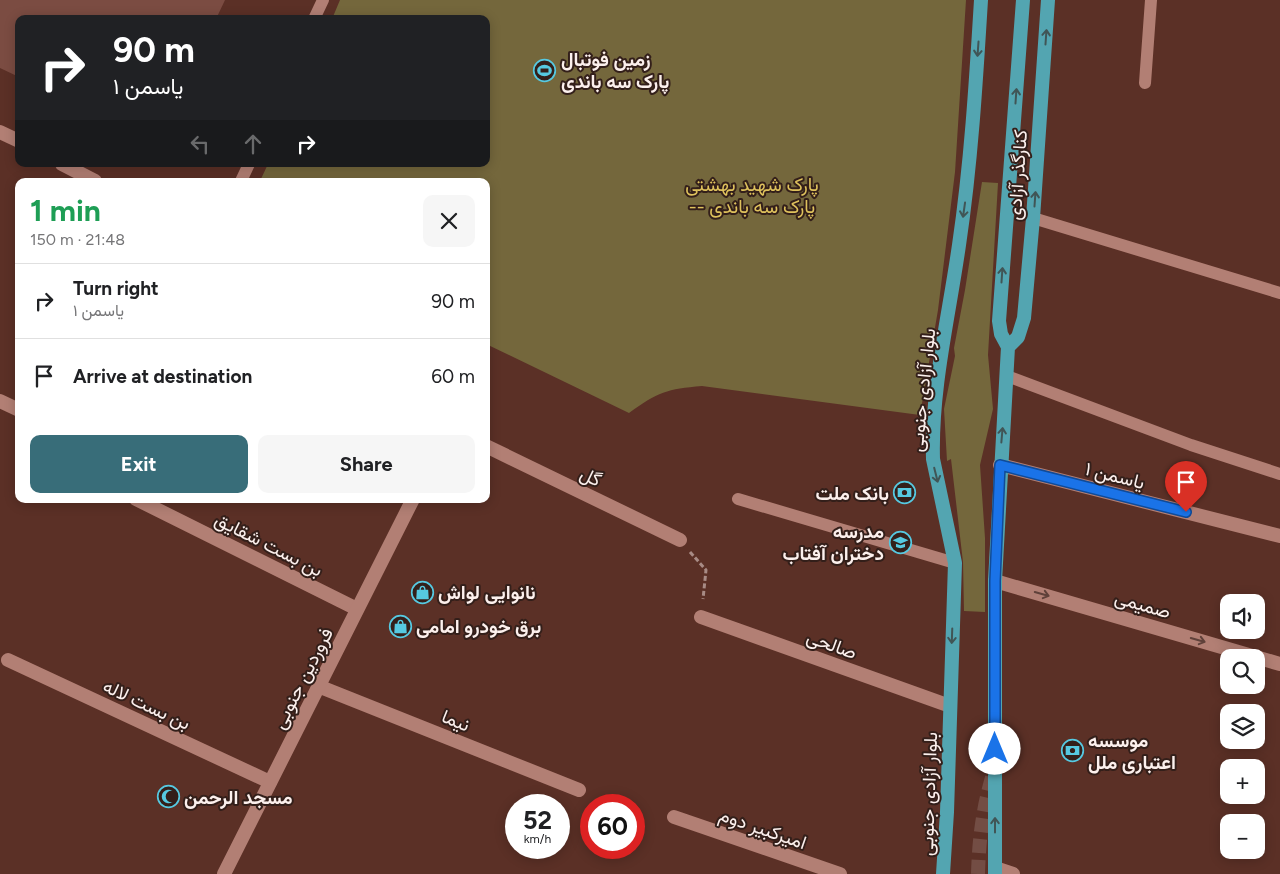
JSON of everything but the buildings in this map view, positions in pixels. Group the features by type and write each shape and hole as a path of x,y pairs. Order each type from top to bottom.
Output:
{"main road":[{"name":"بلوار آزادی جنوبی","path":"943,874 955,564 933,460 932,444 940,368 969,176 981,0"},
{"path":"995,871 995,581 1008,346 1001,334 999,321 1023,0"},
{"name":"کنارگذر آزادی","path":"1008,346 1018,337 1022,329 1033,218 1048,0"}],"street":[{"path":"0,132 15,140"},
{"path":"68,167 89,178"},
{"path":"0,401 15,408"},
{"name":"گل","path":"490,448 680,540"},
{"name":"یاسمن ۱","path":"1000,465 1280,536"},
{"name":"بن بست شقایق","path":"144,503 357,609"},
{"name":"فروردین جنوبی","path":"224,874 411,503"},
{"name":"صمیمی","path":"995,581 1280,664"},
{"name":"صالحی","path":"701,617 950,706"},
{"name":"بن بست لاله","path":"8,660 270,782"},
{"name":"نیما","path":"318,686 579,790"},
{"name":"امیرکبیر دوم","path":"674,817 840,874"},
{"path":"995,871 1013,874"}],"lane":[{"path":"316,15 323,0"},
{"path":"1145,83 1151,0"},
{"path":"1033,218 1280,293"},
{"path":"1007,376 1191,445 1280,474"},
{"path":"738,499 955,564"}],"path":[{"path":"680,540 706,570 701,617"}],"green space":[{"name":"پارک شهید بهشتی -- پارک سه باندی","path":"340,0 966,0 955,172 938,310 920,415 702,386 671,390 648,400 629,413 490,346 490,178 261,178 267,167 490,167 490,15 334,15"},
{"path":"982,182 998,183 988,355 993,409 980,465 985,538 985,612 964,611 963,562 951,459 947,461 944,409 955,356 954,348"}],"tunnel":[{"path":"978,874 982,822 994,771"}],"place":[{"name":"زمین فوتبال پارک سه باندی","path":"545,70"},
{"name":"بانک ملت","path":"905,493"},
{"name":"مدرسه دختران آفتاب","path":"900,542"},
{"name":"نانوایی لواش","path":"422,592"},
{"name":"برق خودرو امامی","path":"400,626"},
{"name":"موسسه اعتباری ملل","path":"1072,751"},
{"name":"مسجد الرحمن","path":"168,797"}],"route":[{"path":"995,749 995,581 1000,465 1186,512"}]}
